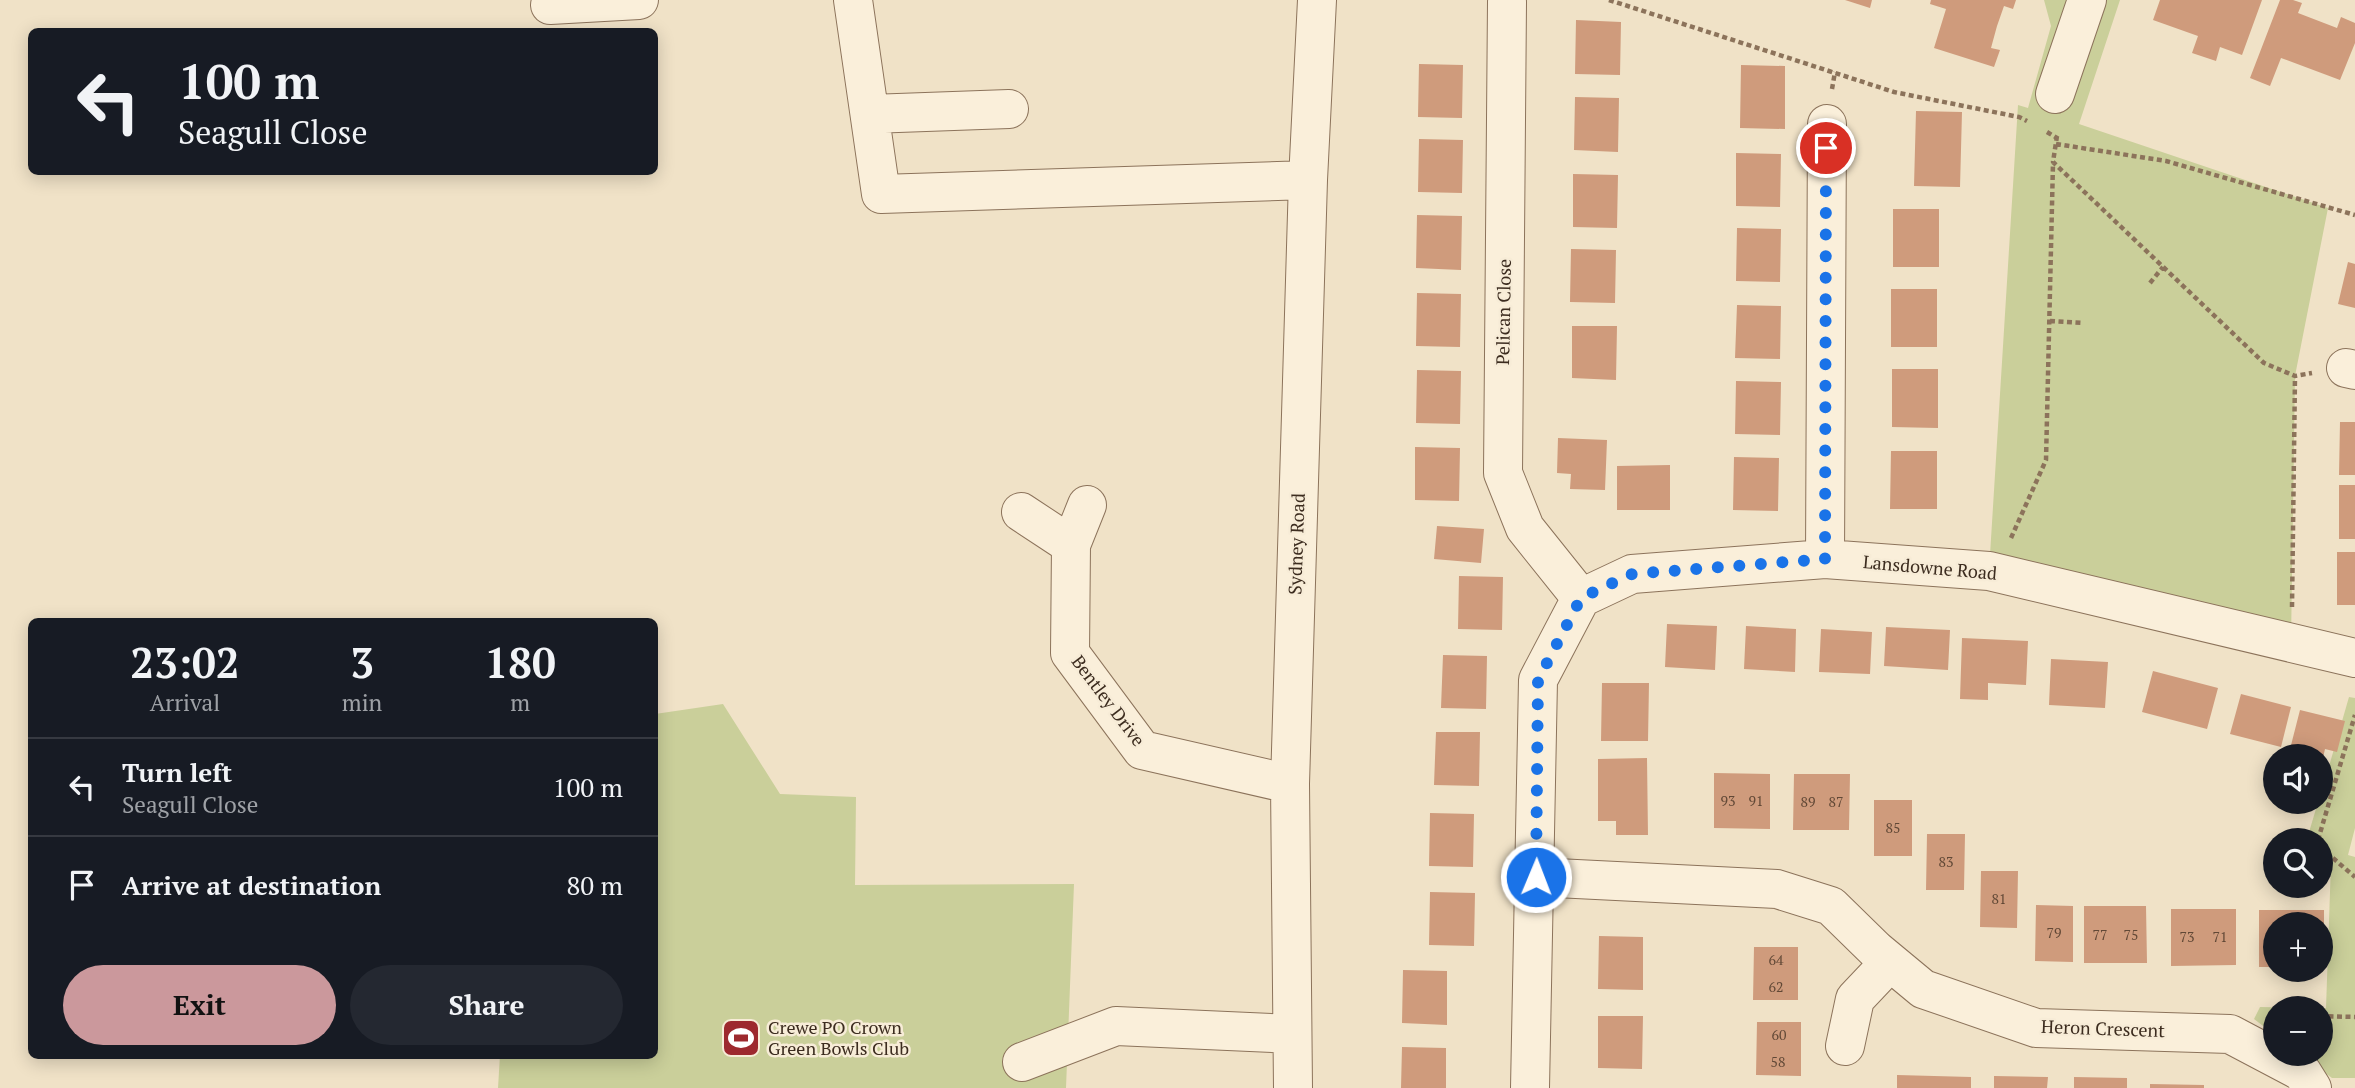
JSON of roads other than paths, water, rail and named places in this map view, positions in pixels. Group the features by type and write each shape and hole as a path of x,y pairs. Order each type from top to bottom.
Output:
{"street":[{"path":"550,5 639,0"},
{"path":"853,0 881,194 1308,180"},
{"name":"Sydney Road","path":"1293,1088 1290,784 1308,180 1317,0"},
{"path":"2055,94 2087,0"},
{"name":"Pelican Close","path":"1507,2 1503,473 1525,528 1581,598"},
{"path":"870,114 1009,109"},
{"path":"1825,559 1827,124"},
{"name":"Bentley Drive","path":"1087,505 1071,545 1070,653 1142,750 1290,784"},
{"path":"1021,512 1071,545"},
{"name":"Lansdowne Road","path":"1581,598 1632,574 1825,559 1996,573 2355,658"},
{"path":"1530,1088 1538,680 1581,598"},
{"name":"Heron Crescent","path":"1536,877 1777,889 1831,906 1923,989 2036,1028 2230,1034 2302,1072 2312,1088"},
{"path":"1845,1046 1855,999 1890,962"},
{"path":"1021,1062 1116,1026 1292,1034"}],"place":[{"name":"Crewe PO Crown Green Bowls Club","path":"741,1038"}]}
